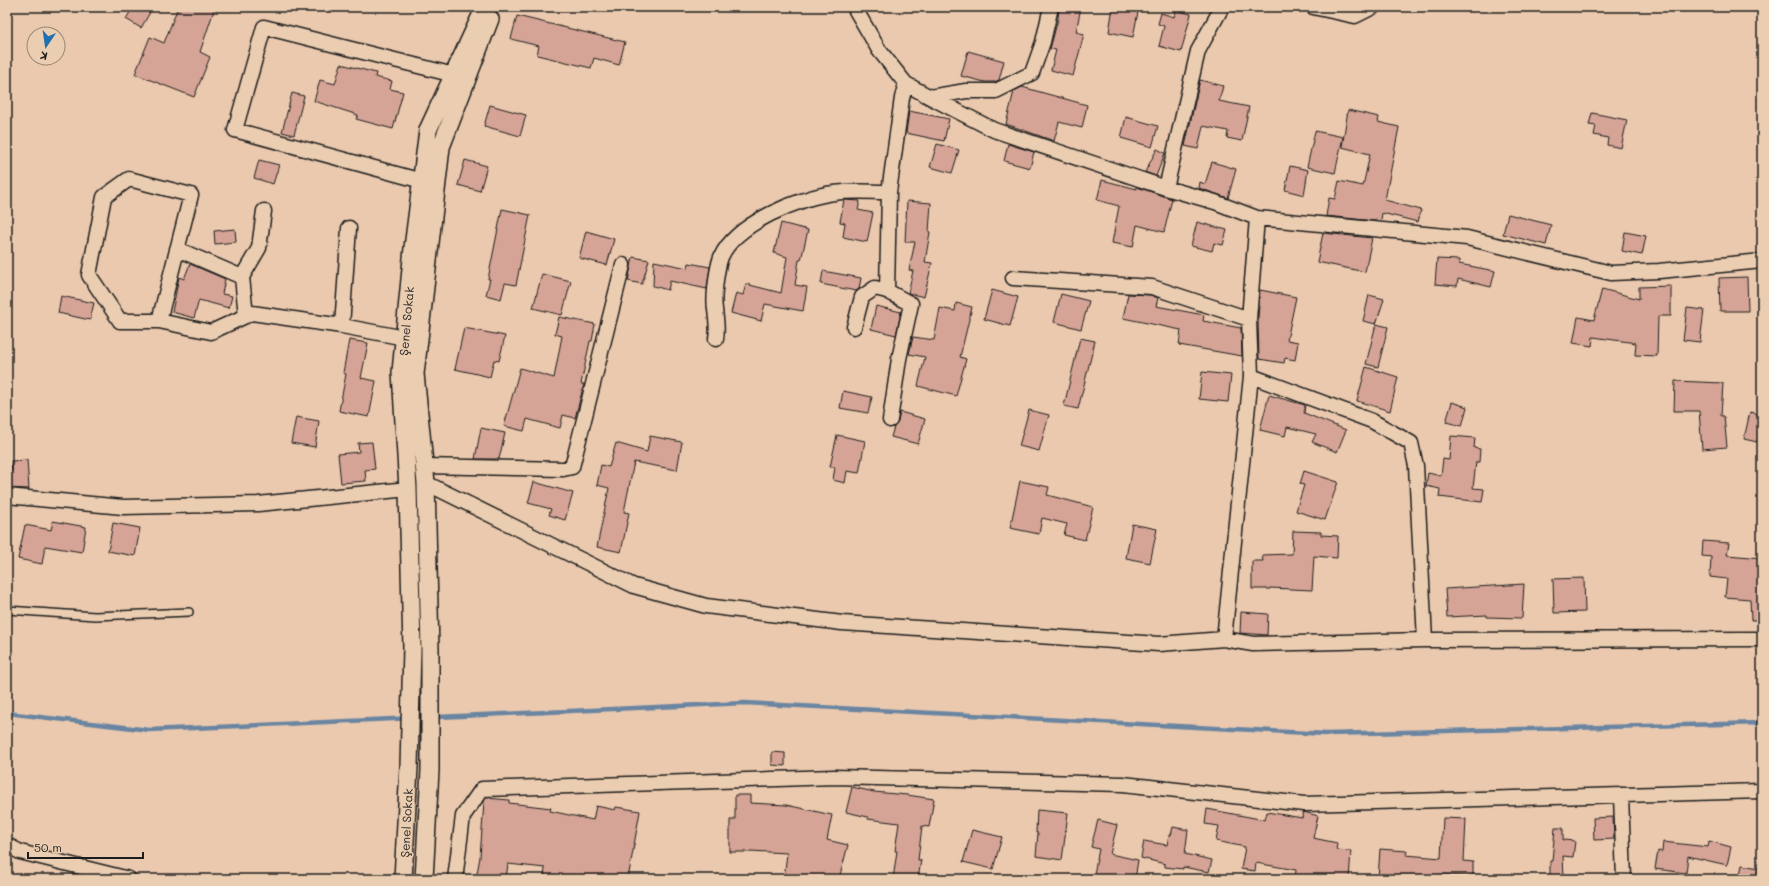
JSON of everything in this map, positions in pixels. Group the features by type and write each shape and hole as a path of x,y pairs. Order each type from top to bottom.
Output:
{"street":[{"name":"Şenel Sokak","path":"403,879 409,767 412,648 408,489 401,372 404,338 413,248 428,130 485,7"},
{"name":"Şenel Sokak","path":"424,879 430,770 430,650 426,483 415,374 441,147 482,43 494,7"},
{"path":"854,7 879,50 906,84 930,97 994,130 1166,188 1216,202 1257,218 1467,238 1611,273 1659,271 1762,262"},
{"path":"930,97 966,91 996,91 1032,73 1043,42 1051,7"},
{"path":"1166,188 1198,51 1222,7"},
{"path":"1313,7 1355,16 1373,7"},
{"path":"422,181 235,130 264,27 454,74"},
{"path":"887,291 889,192 902,98 906,84"},
{"path":"159,322 191,195 129,178 104,197 89,275 120,321 159,322 211,332 252,313 342,326 404,338"},
{"path":"716,339 718,327 714,307 717,278 721,258 733,238 763,218 792,203 834,193 889,192"},
{"path":"246,316 242,277 260,248 264,211"},
{"path":"1224,639 1251,376 1249,319 1257,218"},
{"path":"342,326 349,228"},
{"path":"177,249 242,277"},
{"path":"424,466 563,469 572,467 624,265"},
{"path":"1014,278 1152,287 1249,319"},
{"path":"854,327 862,297 875,288 887,291 911,304 899,359 890,420"},
{"path":"1251,376 1372,421 1411,443 1416,466 1425,640"},
{"path":"426,483 634,586 706,606 842,623 1151,643 1224,639 1253,644 1425,640 1762,639"},
{"path":"7,496 123,507 258,504 408,489"},
{"path":"455,879 464,816 482,789 834,777 1123,784 1304,804 1762,792"},
{"path":"1621,795 1624,879"},
{"path":"7,845 20,852 129,879"}],"lane":[{"path":"7,610 95,616 189,612"}],"building":[{"path":"133,7 153,7 141,28 126,19"},
{"path":"178,7 215,7 200,52 210,57 194,97 135,74 150,37 164,43"},
{"path":"1059,7 1081,7 1076,32 1084,34 1073,76 1051,70 1056,50 1050,49 1058,19"},
{"path":"1113,7 1139,7 1133,37 1109,32"},
{"path":"1176,10 1191,14 1181,52 1159,46 1164,26 1158,24 1161,13 1174,17"},
{"path":"517,16 625,42 619,65 594,58 591,68 537,55 539,46 511,39"},
{"path":"968,51 1004,61 999,80 994,82 985,82 961,76"},
{"path":"341,64 376,73 375,77 392,81 390,89 403,92 393,129 356,119 358,115 314,101 320,80 335,84"},
{"path":"1200,80 1223,86 1219,101 1249,107 1242,141 1227,138 1228,131 1203,126 1198,149 1185,146"},
{"path":"1022,87 1087,105 1082,128 1059,122 1054,141 1006,124 1014,91"},
{"path":"292,93 304,96 294,135 282,132"},
{"path":"490,105 526,115 520,136 484,126"},
{"path":"1348,110 1379,117 1378,122 1399,127 1385,200 1421,210 1418,222 1382,213 1381,220 1376,219 1375,221 1326,216 1329,198 1335,199 1339,181 1363,186 1370,154 1342,147"},
{"path":"909,111 949,119 944,141 906,133"},
{"path":"1592,113 1627,120 1621,148 1607,145 1608,138 1594,135 1596,126 1589,125"},
{"path":"1126,117 1158,126 1152,147 1121,138"},
{"path":"1315,131 1343,137 1335,173 1307,167"},
{"path":"937,144 959,150 952,173 930,167"},
{"path":"1008,144 1034,152 1030,168 1004,161"},
{"path":"1157,149 1165,153 1156,176 1145,172"},
{"path":"259,160 279,165 273,184 254,178"},
{"path":"465,160 487,166 480,191 458,185"},
{"path":"1212,162 1236,169 1228,198 1199,188 1200,182 1205,184"},
{"path":"1290,166 1308,170 1304,195 1285,190"},
{"path":"1102,180 1137,189 1137,187 1172,199 1164,232 1137,225 1133,247 1112,243 1119,206 1097,200"},
{"path":"844,200 860,201 858,210 873,213 867,242 843,237 845,223 840,222"},
{"path":"907,201 931,203 930,232 925,262 932,263 924,297 908,293 913,271 909,270 915,242 905,242"},
{"path":"502,209 530,215 516,285 505,283 501,299 486,295"},
{"path":"1508,214 1551,225 1546,245 1503,234"},
{"path":"1197,222 1227,230 1223,245 1214,243 1212,251 1191,246"},
{"path":"781,223 808,230 801,260 799,260 795,285 807,287 803,311 765,304 761,321 731,313 736,293 743,295 746,284 781,293 787,257 774,253"},
{"path":"235,229 236,242 215,244 214,231"},
{"path":"586,231 614,239 607,265 579,258"},
{"path":"1625,232 1646,236 1642,255 1622,251"},
{"path":"1323,233 1372,238 1365,272 1317,262"},
{"path":"633,257 649,260 642,284 628,281"},
{"path":"1437,259 1459,260 1459,264 1495,271 1491,287 1458,279 1457,286 1435,284"},
{"path":"654,261 688,268 689,263 710,267 707,289 670,281 668,290 653,286"},
{"path":"190,264 225,279 222,294 232,296 229,308 199,300 194,318 172,312 179,277 184,279"},
{"path":"823,271 861,278 859,289 856,291 821,284"},
{"path":"542,274 571,281 562,315 533,308"},
{"path":"1747,277 1748,311 1720,311 1719,278"},
{"path":"1671,286 1671,316 1658,316 1657,356 1635,355 1636,343 1593,337 1592,346 1573,343 1578,317 1594,320 1602,289 1639,299 1639,287"},
{"path":"992,290 1018,297 1010,326 984,319"},
{"path":"1260,290 1296,297 1287,340 1298,342 1295,360 1285,358 1284,363 1259,359 1258,319"},
{"path":"1061,294 1089,301 1081,329 1054,322"},
{"path":"1128,294 1150,295 1158,298 1156,306 1204,315 1203,321 1241,328 1242,356 1179,345 1181,330 1123,318"},
{"path":"1369,295 1384,299 1376,324 1363,321"},
{"path":"61,296 94,303 90,320 58,313"},
{"path":"956,303 972,307 960,357 966,359 956,396 918,386 925,357 909,354 913,337 934,340 940,308 955,311"},
{"path":"876,306 901,312 896,335 871,329"},
{"path":"1687,308 1704,310 1700,342 1683,340"},
{"path":"559,317 595,324 581,384 584,384 575,418 563,415 560,428 527,419 524,431 504,426 520,368 554,378 562,336 555,334"},
{"path":"1376,324 1388,327 1378,367 1366,364"},
{"path":"464,328 505,336 499,361 494,360 490,377 455,369"},
{"path":"1080,338 1095,341 1078,409 1064,406"},
{"path":"349,340 368,343 361,378 376,381 369,417 339,411 346,374 343,373"},
{"path":"1366,367 1398,377 1390,411 1357,401"},
{"path":"1202,372 1231,375 1228,402 1199,399"},
{"path":"1675,381 1723,383 1721,416 1724,416 1727,447 1702,449 1699,411 1674,411"},
{"path":"843,391 872,397 868,413 840,408"},
{"path":"1269,395 1305,405 1304,413 1346,430 1337,452 1312,442 1316,434 1287,427 1285,436 1260,430"},
{"path":"1452,402 1467,407 1462,426 1446,422"},
{"path":"1029,410 1049,415 1039,451 1019,446"},
{"path":"900,412 925,419 918,444 891,437 894,427 898,422"},
{"path":"1750,412 1762,415 1757,442 1744,439"},
{"path":"296,417 319,421 315,447 291,443"},
{"path":"481,428 505,433 499,459 475,459"},
{"path":"837,435 865,441 859,473 847,471 845,483 833,480 835,467 830,467"},
{"path":"650,436 682,442 677,470 634,462 624,512 629,513 621,552 597,547 609,488 597,485 601,465 609,467 616,443 647,452"},
{"path":"1451,436 1475,438 1474,448 1480,449 1479,462 1476,462 1473,488 1484,489 1482,502 1439,497 1440,489 1426,486 1428,473 1441,476 1443,459 1449,460"},
{"path":"372,442 375,469 365,470 366,481 341,483 338,454 359,452 358,443"},
{"path":"27,460 29,489 7,488 7,472 12,471 11,461"},
{"path":"1304,471 1338,482 1325,520 1296,511 1304,485 1300,484"},
{"path":"1020,481 1049,487 1047,495 1093,507 1085,540 1064,535 1067,524 1042,518 1039,534 1010,528"},
{"path":"534,482 573,493 565,520 549,515 551,509 528,503"},
{"path":"53,521 86,527 82,552 45,546 42,564 18,559 25,525 51,530"},
{"path":"113,523 140,528 135,556 108,551"},
{"path":"1132,524 1157,529 1150,563 1126,558"},
{"path":"1293,531 1321,532 1321,535 1338,536 1337,558 1314,556 1312,590 1270,588 1252,589 1252,561 1263,561 1262,555 1292,554"},
{"path":"1703,541 1729,543 1727,555 1762,558 1762,620 1751,620 1750,599 1725,597 1727,579 1710,577 1711,557 1702,556"},
{"path":"1584,578 1585,612 1554,613 1553,579"},
{"path":"1524,584 1522,618 1487,617 1487,615 1447,617 1445,589"},
{"path":"1241,612 1268,614 1267,635 1240,633"},
{"path":"772,752 785,753 785,766 772,765"},
{"path":"852,787 874,792 934,799 929,827 922,826 918,860 921,860 918,879 893,879 899,823 868,819 868,817 846,812"},
{"path":"735,795 750,795 750,803 786,805 832,815 827,840 848,845 839,879 784,879 787,853 750,851 730,852 730,820 735,820"},
{"path":"486,798 509,800 509,803 551,808 550,811 593,820 596,806 615,810 616,807 640,811 628,879 544,879 545,868 508,864 506,879 476,879 480,857 484,802"},
{"path":"1207,809 1265,820 1267,812 1302,818 1304,812 1318,816 1313,838 1337,843 1336,850 1351,851 1349,879 1295,879 1296,870 1256,863 1255,871 1241,869 1245,847 1216,841 1219,826 1205,824"},
{"path":"1037,810 1068,813 1062,860 1036,856 1038,833 1036,833"},
{"path":"1613,817 1614,839 1594,840 1593,818"},
{"path":"1443,818 1466,819 1464,861 1473,862 1473,876 1439,875 1439,879 1405,877 1405,879 1378,879 1380,849 1407,851 1406,855 1441,858"},
{"path":"1098,820 1117,825 1110,854 1138,860 1135,879 1110,877 1110,879 1093,879 1099,849 1091,847"},
{"path":"1173,827 1188,830 1185,854 1212,860 1209,872 1183,867 1183,869 1165,867 1165,864 1141,858 1144,841 1167,845 1169,835 1171,835"},
{"path":"1555,828 1563,828 1563,840 1575,841 1573,857 1563,856 1564,879 1550,879 1550,861 1552,861"},
{"path":"972,830 1002,837 993,869 963,862"},
{"path":"1709,841 1731,847 1727,865 1688,856 1686,873 1655,869 1658,851 1662,852 1663,842 1708,847"},
{"path":"1742,865 1759,868 1757,879 1739,879"}],"waterway":[{"path":"7,713 149,730 745,703 1327,734 1762,723"}]}
